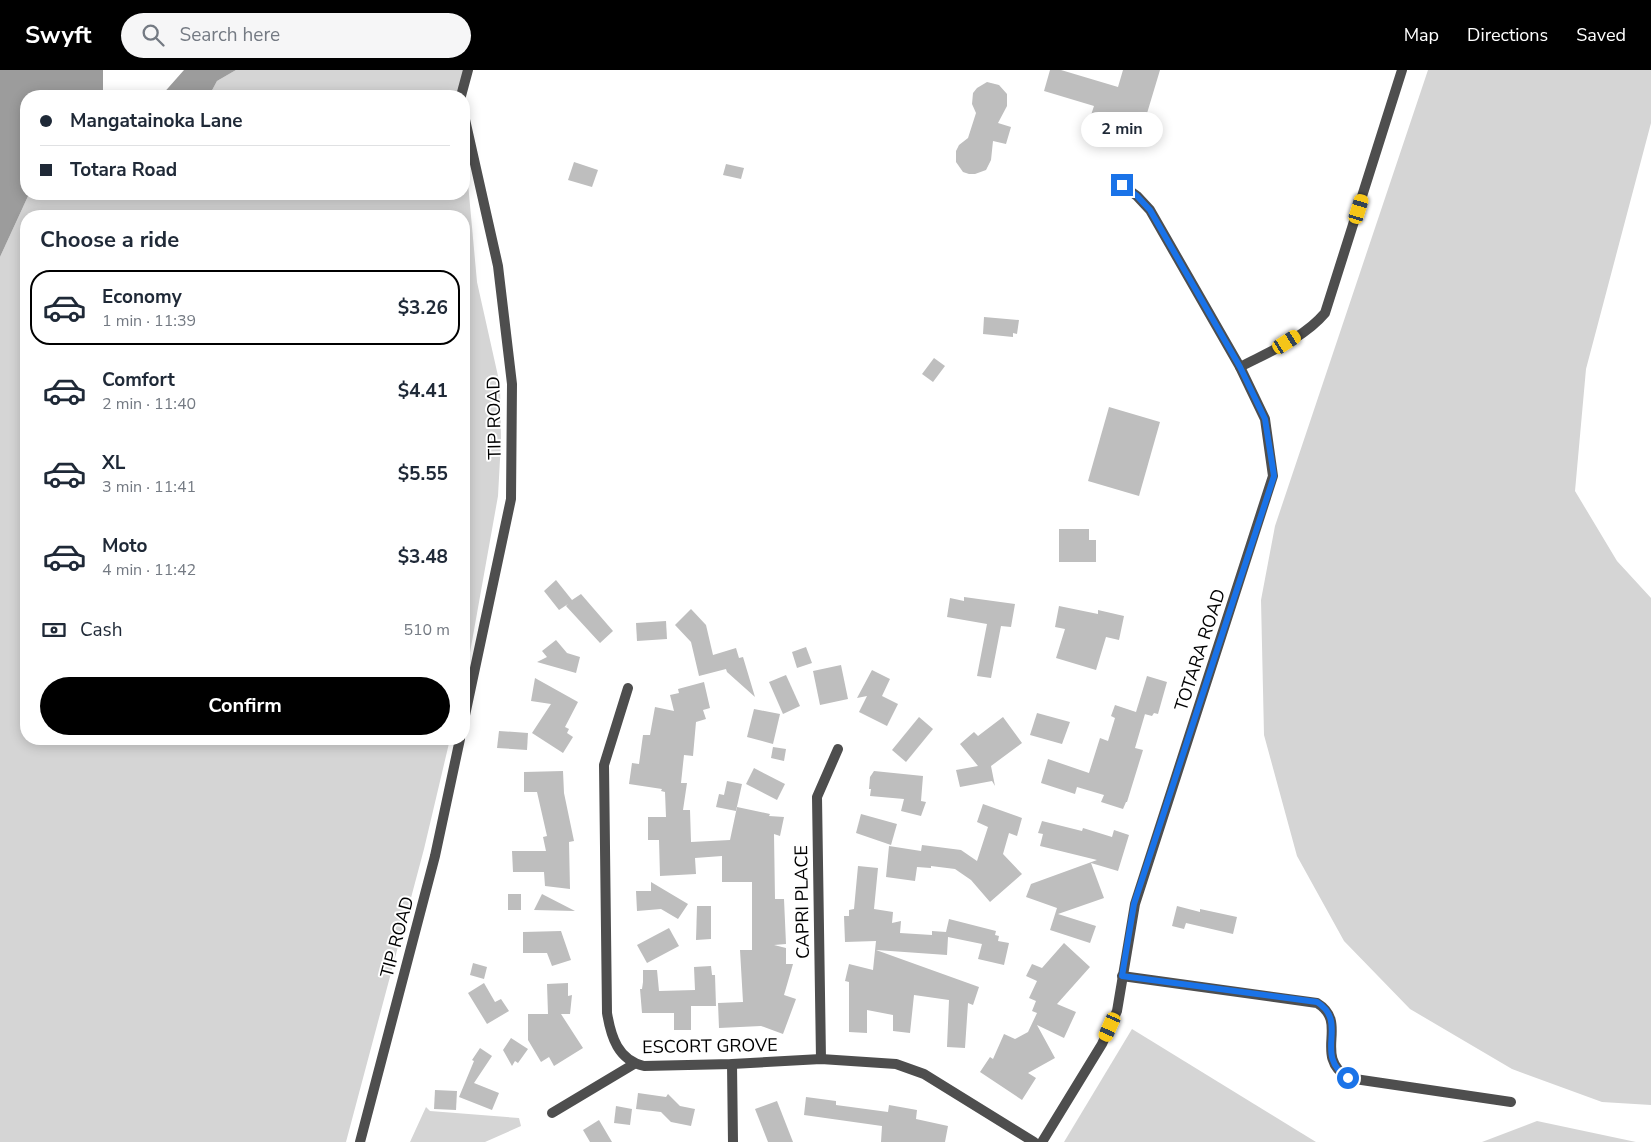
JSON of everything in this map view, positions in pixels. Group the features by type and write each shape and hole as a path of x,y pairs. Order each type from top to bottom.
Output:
{"street":[{"path":"463,90 468,70"},
{"path":"1240,367 1316,324 1325,313 1402,70"},
{"name":"TIP ROAD","path":"470,142 498,266 512,394 511,499 470,692"},
{"name":"TOTARA ROAD","path":"1042,1142 1102,1044 1117,1010 1134,904 1274,476 1265,419 1240,367 1150,210 1137,196 1122,185"},
{"name":"ESCORT GROVE","path":"628,688 604,765 607,1013 609,1030 615,1045 624,1057 634,1064 644,1066 821,1059 896,1064 924,1074 1034,1142"},
{"name":"TIP ROAD","path":"360,1142 435,856 459,745"},
{"name":"CAPRI PLACE","path":"821,1059 817,797 838,749"},
{"path":"1122,976 1317,1002 1325,1007 1330,1014 1332,1024 1330,1052 1340,1073 1348,1078 1511,1102"},
{"path":"552,1113 634,1064"},
{"path":"732,1064 733,1142"}],"shaded area":[{"path":"0,70 103,70 103,90 20,90 20,200 26,200 0,257"},
{"path":"184,70 236,70 217,81 212,90 166,90"},
{"path":"236,70 468,70 463,90 212,90 217,81"},
{"path":"1428,70 1651,70 1651,123 1586,369 1575,491 1617,561 1651,598 1651,1105 1602,1102 1512,1069 1410,1009 1344,941 1297,856 1264,735 1261,600 1275,526"},
{"path":"26,200 470,200 477,282 500,385 501,441 498,496 470,652 470,210 22,210"},
{"path":"20,214 20,745 449,745 424,849 346,1142 0,1142 0,257"},
{"path":"1132,1029 1316,1142 1064,1142"},
{"path":"426,1107 430,1111 519,1118 521,1126 485,1142 410,1142"},
{"path":"1537,1121 1636,1142 1482,1142"}],"building":[{"path":"1050,70 1061,70 1118,87 1123,70 1160,70 1142,130 1091,115 1094,106 1044,91"},
{"path":"987,82 999,85 1007,94 1007,106 998,123 1011,127 1006,144 993,141 991,160 986,170 969,174 963,172 956,162 956,151 959,145 968,138 976,113 972,104 973,93"},
{"path":"574,162 598,170 592,187 568,180"},
{"path":"726,164 744,168 741,179 723,175"},
{"path":"984,317 1019,320 1017,334 1013,333 1013,337 983,334"},
{"path":"934,358 945,366 933,382 922,374"},
{"path":"1109,407 1160,422 1139,496 1088,481"},
{"path":"1059,529 1089,529 1089,540 1096,540 1096,562 1059,562"},
{"path":"556,580 572,600 581,594 613,631 600,643 566,606 568,604 559,610 544,591"},
{"path":"964,597 1015,604 1011,627 1001,626 991,678 977,676 987,624 947,617 950,598 964,601"},
{"path":"1059,606 1098,614 1098,610 1124,616 1119,640 1106,637 1096,670 1056,658 1065,629 1055,627"},
{"path":"691,609 706,625 713,655 736,648 739,658 743,657 755,697 726,669 699,676 691,642 675,625"},
{"path":"666,621 667,639 637,641 636,623"},
{"path":"556,640 567,653 580,657 576,673 537,662 547,657 542,651"},
{"path":"806,647 812,663 797,668 792,652"},
{"path":"841,665 848,699 820,705 813,671"},
{"path":"872,670 890,679 882,696 898,704 887,726 859,712 867,696 857,698"},
{"path":"786,675 800,706 783,714 769,682"},
{"path":"1147,676 1167,682 1158,714 1154,713 1152,716 1145,714 1135,748 1143,750 1127,802 1123,809 1101,802 1104,795 1077,787 1075,794 1041,783 1048,759 1089,773 1100,738 1108,741 1115,718 1111,716 1115,705 1136,712"},
{"path":"535,678 578,702 565,727 569,729 567,733 573,737 563,753 532,733 551,704 531,701"},
{"path":"704,682 710,708 703,710 706,719 696,722 693,756 684,755 681,783 687,783 683,810 690,810 691,842 730,840 737,807 770,814 769,816 784,817 780,836 774,834 775,899 784,899 786,944 774,945 786,948 786,964 793,964 784,995 796,999 783,1034 761,1026 719,1028 718,1003 743,1002 740,950 752,950 752,882 722,882 722,856 695,858 696,874 660,876 659,840 648,840 648,817 666,817 665,792 661,791 662,789 629,784 632,763 639,764 643,735 650,735 655,707 674,711 670,695 679,693 678,689"},
{"path":"754,709 780,714 773,744 747,737"},
{"path":"1037,713 1070,722 1062,744 1030,735"},
{"path":"919,717 933,729 906,762 892,750"},
{"path":"1003,717 1022,743 991,766 995,786 992,781 960,787 956,770 978,766 960,744 974,732 978,736"},
{"path":"499,731 528,733 527,750 497,748"},
{"path":"773,747 786,749 784,761 771,758"},
{"path":"754,768 785,784 777,800 746,784"},
{"path":"563,771 564,793 574,841 569,842 570,889 545,886 544,872 513,872 512,851 546,851 543,837 547,836 537,792 524,792 524,772"},
{"path":"874,771 923,776 921,801 926,802 921,816 901,811 904,799 870,796 870,777"},
{"path":"727,781 742,784 736,811 716,807 719,794 724,795"},
{"path":"983,804 1022,818 1017,836 1009,833 1003,854 1022,874 990,902 971,880 955,869 931,866 931,868 917,867 915,881 886,877 889,846 921,851 922,845 961,850 977,861 988,827 977,822"},
{"path":"861,814 897,824 891,845 856,833"},
{"path":"1042,821 1082,831 1083,828 1112,837 1114,830 1129,835 1118,871 1091,863 1104,898 1058,914 1096,926 1090,943 1050,930 1057,908 1026,897 1031,884 1097,860 1040,846 1043,834 1038,833"},
{"path":"858,866 878,868 874,909 893,912 892,923 901,921 900,933 932,935 932,931 946,932 949,919 996,931 995,935 999,936 998,941 1009,943 1004,965 978,959 982,944 948,937 947,955 876,950 979,987 973,1005 968,1003 965,1048 947,1047 949,1000 914,995 910,1033 893,1031 893,1015 867,1010 867,1033 849,1032 849,982 845,981 849,964 873,970 876,941 845,942 844,916 849,916 849,910 854,909"},
{"path":"651,882 688,904 678,919 661,909 637,911 636,891 651,891"},
{"path":"508,894 521,894 521,910 508,910"},
{"path":"542,894 575,911 534,910"},
{"path":"697,906 711,906 711,939 696,940"},
{"path":"1177,906 1200,912 1200,909 1237,917 1233,934 1186,923 1184,929 1172,926"},
{"path":"669,928 679,946 647,963 637,945"},
{"path":"561,931 571,960 552,966 547,953 523,953 523,932"},
{"path":"1064,943 1090,967 1057,1004 1076,1012 1064,1038 1037,1025 1055,1058 1028,1073 1036,1078 1022,1100 980,1072 990,1057 993,1059 1004,1034 1015,1039 1028,1032 1037,1013 1032,1011 1036,1001 1029,998 1037,981 1026,976 1032,964 1042,968"},
{"path":"473,963 487,967 484,979 470,975"},
{"path":"711,966 712,975 715,975 716,1006 691,1006 691,1030 674,1030 674,1013 642,1013 640,989 642,989 643,970 657,970 659,991 695,990 694,967"},
{"path":"484,983 495,1002 501,999 509,1011 487,1024 468,993"},
{"path":"568,983 568,996 572,995 570,1014 561,1014 583,1048 554,1066 549,1057 541,1062 528,1040 528,1014 548,1014 547,984"},
{"path":"511,1038 528,1049 518,1063 515,1061 512,1066 503,1050"},
{"path":"480,1048 492,1056 474,1083 499,1093 492,1110 459,1097 474,1061 472,1060"},
{"path":"435,1090 457,1091 456,1110 434,1109"},
{"path":"638,1093 666,1097 668,1094 680,1106 695,1109 691,1126 671,1122 661,1112 636,1109"},
{"path":"806,1097 836,1101 836,1105 888,1112 889,1105 917,1110 916,1119 948,1126 945,1142 881,1142 882,1126 804,1115"},
{"path":"777,1101 793,1142 768,1142 755,1109"},
{"path":"616,1106 632,1109 630,1125 614,1123"},
{"path":"599,1120 612,1142 590,1142 583,1130"}],"route":[{"path":"1122,185 1137,196 1150,210 1240,367 1265,419 1274,476 1134,904 1122,976 1317,1002 1325,1007 1330,1014 1332,1024 1330,1052 1333,1062 1340,1073 1348,1078"}]}
